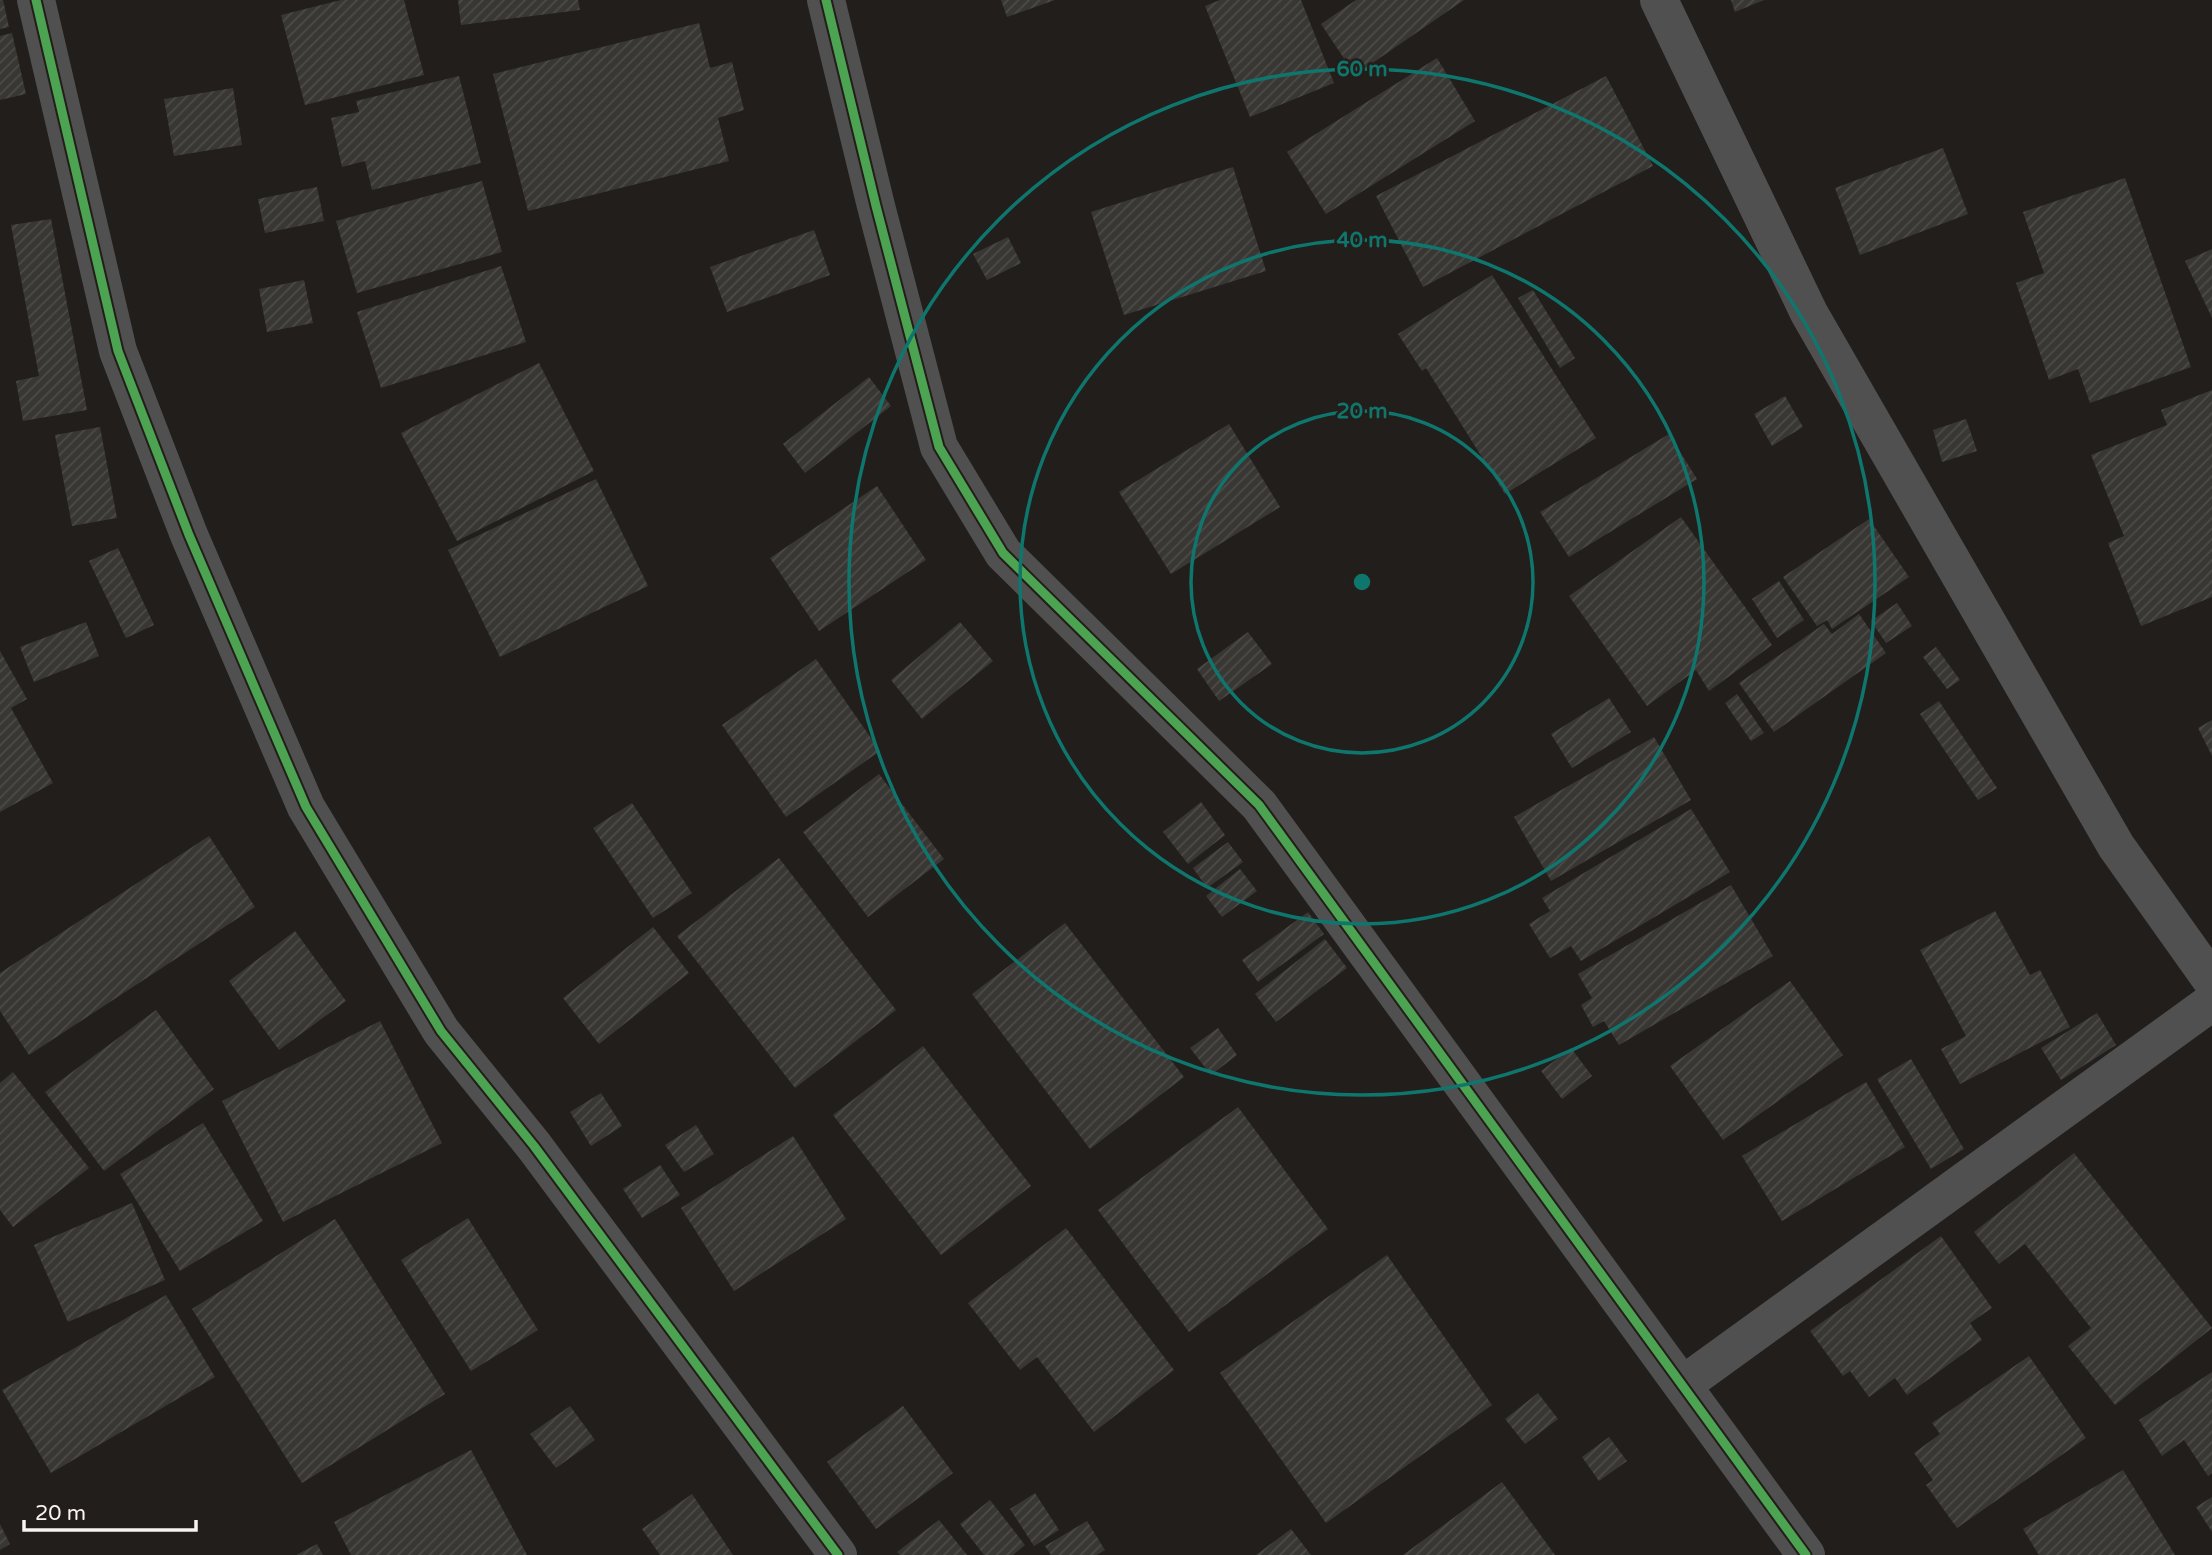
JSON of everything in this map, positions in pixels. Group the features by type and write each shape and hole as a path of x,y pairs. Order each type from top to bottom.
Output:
{"street":[{"path":"36,0 118,351 189,535 306,807 441,1031 534,1146 838,1555"},
{"path":"826,0 939,447 1003,553 1259,804 1806,1555"},
{"path":"1659,0 1809,313 2116,846 2212,981"},
{"path":"1684,1384 2212,1002"}],"building":[{"path":"0,0 3,0 9,27 0,29"},
{"path":"341,0 404,0 424,75 305,105 281,15"},
{"path":"458,0 578,0 580,10 461,25"},
{"path":"1001,0 1055,0 1007,17"},
{"path":"1220,0 1301,0 1334,83 1250,117 1205,6"},
{"path":"1356,0 1464,0 1355,75 1321,24"},
{"path":"1731,0 1764,0 1735,12"},
{"path":"699,23 710,68 732,62 744,110 718,118 729,161 528,211 493,74"},
{"path":"12,33 26,94 0,100 0,36"},
{"path":"1437,58 1475,121 1326,214 1287,152"},
{"path":"459,76 481,163 372,190 365,161 342,167 331,118 359,112 356,101"},
{"path":"1606,76 1653,166 1423,287 1376,196"},
{"path":"233,88 242,145 174,156 164,99"},
{"path":"1943,148 1968,214 1860,255 1835,188"},
{"path":"1233,167 1266,271 1124,315 1091,212"},
{"path":"2125,178 2191,367 2090,403 2078,369 2049,380 2016,283 2044,273 2023,212"},
{"path":"482,181 502,252 357,293 336,221"},
{"path":"317,187 324,221 265,233 258,199"},
{"path":"51,219 87,410 23,421 16,381 39,376 11,225"},
{"path":"814,230 830,275 727,312 710,267"},
{"path":"1008,237 1021,263 987,280 973,254"},
{"path":"2212,249 2212,318 2185,261"},
{"path":"501,266 526,342 381,388 357,312"},
{"path":"1492,275 1596,438 1505,494 1426,368 1422,371 1398,334"},
{"path":"304,280 313,323 267,332 259,289"},
{"path":"1533,290 1575,358 1560,368 1518,298"},
{"path":"539,363 594,471 457,541 401,433"},
{"path":"869,377 891,406 805,473 783,444"},
{"path":"2212,390 2212,597 2141,626 2108,543 2124,536 2091,455 2167,425 2161,410"},
{"path":"1785,396 1803,427 1772,446 1754,414"},
{"path":"1966,419 1977,451 1942,462 1933,430"},
{"path":"1229,424 1280,507 1171,574 1119,492"},
{"path":"100,427 117,518 72,526 55,435"},
{"path":"1669,434 1697,479 1569,557 1540,512"},
{"path":"596,479 648,586 500,657 448,550"},
{"path":"877,486 926,560 819,631 770,558"},
{"path":"1681,517 1772,645 1709,691 1696,670 1647,706 1569,596"},
{"path":"1869,519 1909,577 1832,629 1827,620 1817,626 1783,577"},
{"path":"118,548 154,625 126,638 89,561"},
{"path":"1779,581 1804,620 1777,638 1752,599"},
{"path":"1897,603 1912,626 1886,643 1871,621"},
{"path":"1859,614 1886,653 1774,732 1739,683 1824,624 1832,634"},
{"path":"86,622 99,656 34,682 20,647"},
{"path":"960,622 993,661 922,719 891,680"},
{"path":"1248,632 1272,664 1219,701 1197,669"},
{"path":"1936,647 1960,680 1947,689 1923,657"},
{"path":"0,651 27,699 11,708 53,783 0,812"},
{"path":"816,659 880,751 786,817 722,725"},
{"path":"1737,694 1764,733 1751,741 1725,703"},
{"path":"1609,698 1631,732 1572,768 1551,734"},
{"path":"1939,701 1997,788 1978,800 1920,714"},
{"path":"2212,720 2212,756 2198,728"},
{"path":"1654,737 1691,800 1551,881 1514,817"},
{"path":"879,774 944,859 868,917 803,832"},
{"path":"1201,802 1225,835 1188,864 1163,832"},
{"path":"632,803 692,893 653,918 593,828"},
{"path":"1691,809 1730,872 1581,961 1571,946 1550,958 1529,924 1550,911 1542,898"},
{"path":"209,836 255,907 29,1055 0,1011 0,973"},
{"path":"1228,842 1243,862 1207,888 1193,868"},
{"path":"779,858 896,1010 795,1088 677,936"},
{"path":"1240,869 1257,891 1222,917 1206,896"},
{"path":"1731,885 1773,956 1619,1045 1604,1021 1593,1027 1581,1005 1592,998 1578,974"},
{"path":"1995,911 2030,975 2040,970 2070,1027 1960,1084 1941,1049 1966,1036 1920,950"},
{"path":"1308,912 1324,934 1258,982 1242,960"},
{"path":"1065,923 1184,1077 1090,1149 972,994"},
{"path":"653,927 689,973 599,1044 563,998"},
{"path":"295,931 346,1001 279,1050 229,981"},
{"path":"1325,939 1347,968 1276,1022 1255,994"},
{"path":"1790,981 1843,1055 1723,1140 1670,1066"},
{"path":"156,1010 214,1089 104,1171 45,1092"},
{"path":"2097,1013 2116,1045 2061,1080 2041,1048"},
{"path":"380,1021 442,1143 283,1222 222,1101"},
{"path":"1218,1028 1237,1055 1211,1075 1190,1048"},
{"path":"923,1046 1031,1186 941,1255 833,1115"},
{"path":"1571,1048 1592,1076 1562,1099 1541,1071"},
{"path":"1911,1059 1964,1149 1931,1169 1877,1079"},
{"path":"13,1072 89,1168 13,1227 0,1210 0,1083"},
{"path":"1866,1082 1905,1147 1782,1221 1742,1156"},
{"path":"601,1093 622,1126 591,1146 570,1112"},
{"path":"1238,1107 1328,1229 1189,1332 1098,1210"},
{"path":"203,1123 263,1221 180,1271 120,1174"},
{"path":"696,1125 714,1154 684,1172 665,1145"},
{"path":"793,1136 846,1219 734,1291 681,1208"},
{"path":"2074,1153 2212,1328 2115,1405 2068,1346 2091,1328 2025,1244 1999,1264 1974,1232"},
{"path":"660,1165 680,1195 642,1218 623,1189"},
{"path":"132,1203 165,1280 68,1322 34,1245"},
{"path":"468,1218 538,1330 471,1371 401,1260"},
{"path":"335,1219 445,1394 302,1483 192,1309"},
{"path":"1066,1228 1174,1370 1094,1432 1037,1357 1020,1370 968,1303"},
{"path":"1941,1236 1992,1308 1970,1323 1982,1340 1907,1395 1895,1378 1869,1397 1850,1371 1843,1376 1810,1331"},
{"path":"1387,1255 1492,1405 1326,1523 1220,1373"},
{"path":"166,1295 215,1377 51,1473 2,1390"},
{"path":"2029,1356 2086,1438 1957,1528 1926,1485 1933,1480 1914,1453 1940,1434 1932,1423"},
{"path":"2212,1372 2212,1473 2208,1476 2184,1440 2162,1456 2139,1420"},
{"path":"1538,1393 1558,1419 1525,1444 1505,1419"},
{"path":"570,1406 595,1440 556,1468 530,1434"},
{"path":"903,1406 953,1473 876,1529 827,1462"},
{"path":"1609,1437 1627,1461 1599,1481 1582,1457"},
{"path":"471,1450 527,1555 351,1555 334,1522"},
{"path":"2123,1470 2175,1555 2039,1555 2023,1529"},
{"path":"1502,1482 1555,1555 1403,1555"},
{"path":"1035,1493 1059,1530 1034,1546 1010,1509"},
{"path":"692,1494 733,1555 660,1555 642,1529"},
{"path":"2212,1497 2212,1532 2196,1507"},
{"path":"990,1500 1025,1545 1013,1555 984,1555 960,1524"},
{"path":"939,1520 967,1555 900,1555 897,1552"},
{"path":"1087,1521 1105,1550 1097,1555 1051,1555 1045,1546"},
{"path":"0,1524 10,1544 0,1550"},
{"path":"1291,1529 1311,1555 1256,1555"},
{"path":"317,1544 323,1555 296,1555"}],"cycle path":[{"path":"36,0 118,351 189,535 306,807 441,1031 534,1146 838,1555"},
{"path":"826,0 939,447 1003,553 1259,805 1806,1555"}]}
